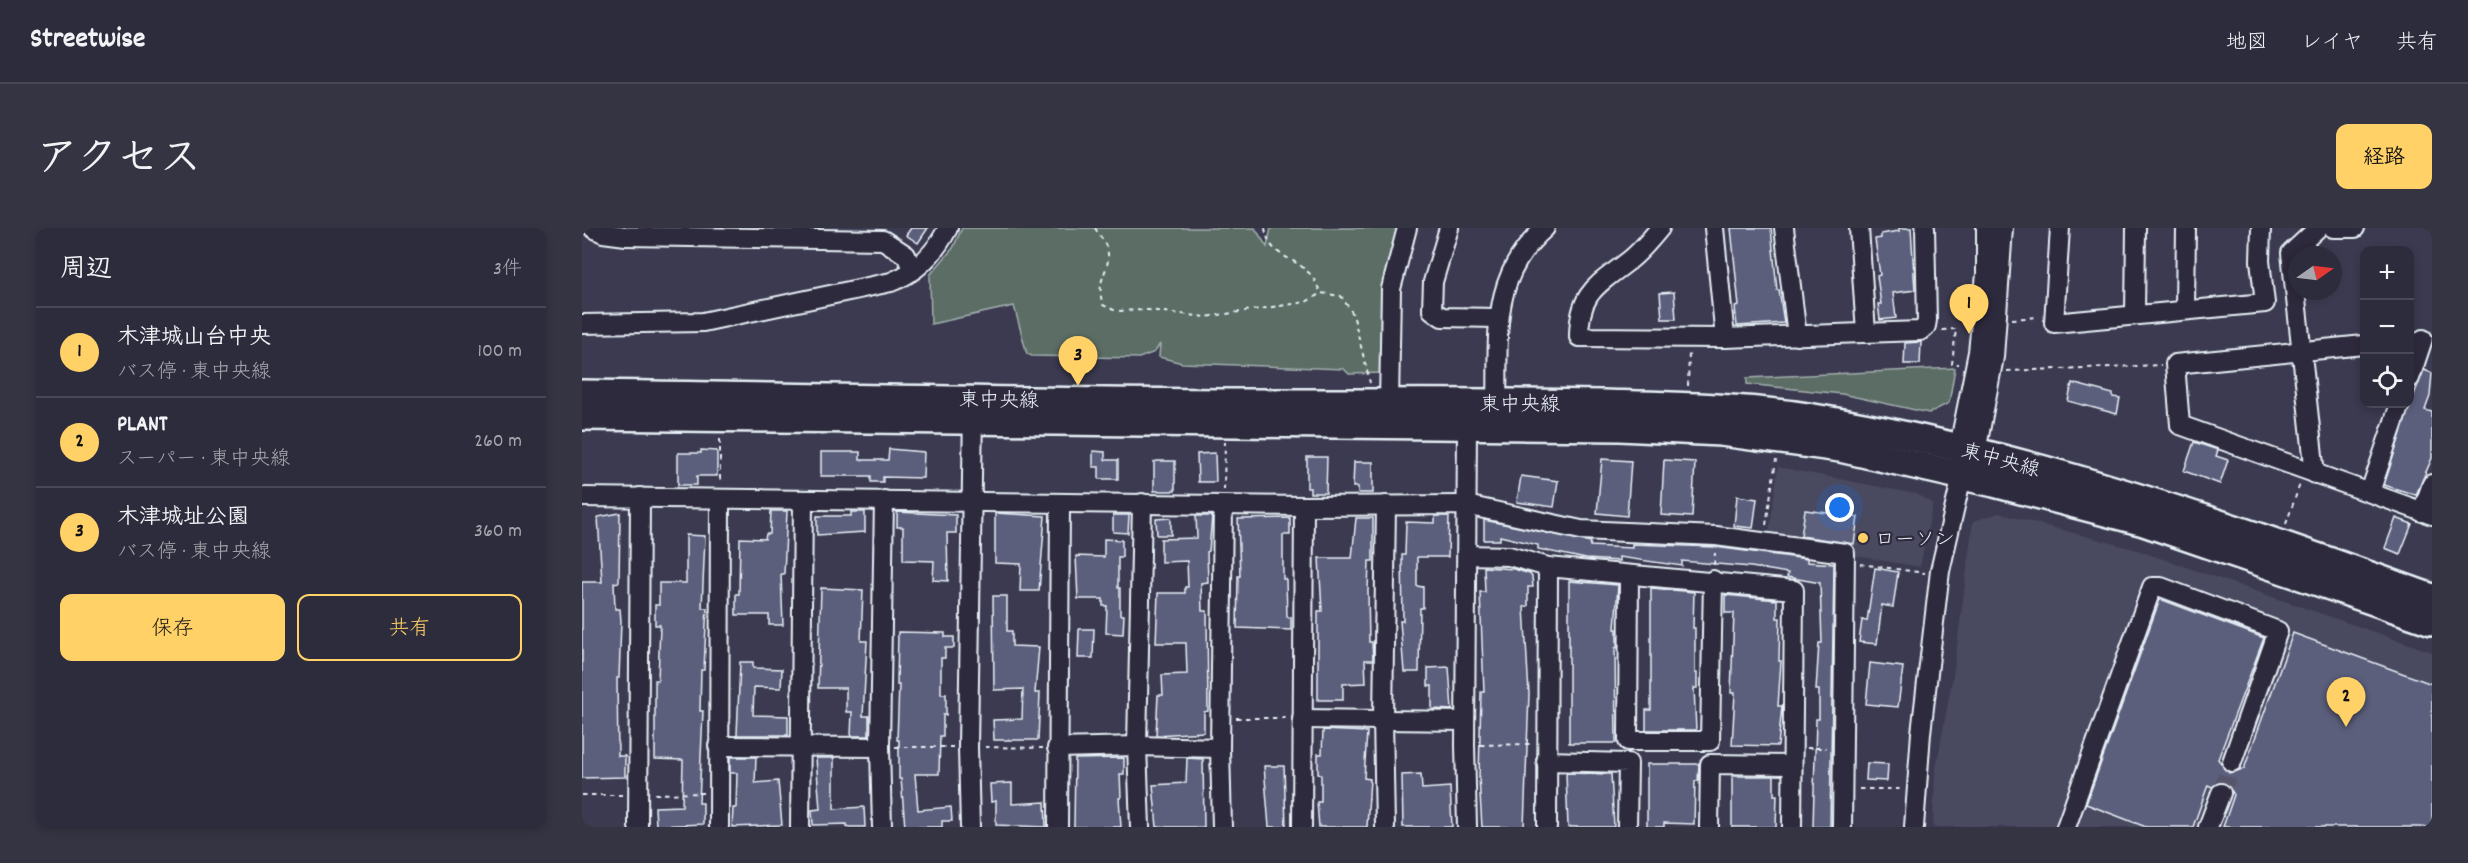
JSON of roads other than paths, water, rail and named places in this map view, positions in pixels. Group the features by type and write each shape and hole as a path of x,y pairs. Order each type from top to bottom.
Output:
{"highway":[{"name":"東中央線","path":"582,394 973,410 1721,432 1840,448 2144,522 2432,621"},
{"name":"東中央線","path":"582,416 973,410 1380,394 1497,403 1666,406 1802,417 1967,450 2162,504 2280,543 2432,598"}],"street":[{"path":"582,233 593,228 603,233 626,236 875,239 896,247 906,255 913,271"},
{"path":"582,324 703,322 891,282 913,271 929,258 948,228"},
{"path":"1380,394 1391,290 1407,228"},
{"path":"1449,228 1433,282 1432,310 1442,317 1497,318"},
{"path":"1497,403 1497,318 1504,288 1514,263 1545,228"},
{"path":"1714,228 1725,338"},
{"path":"1784,228 1797,336"},
{"path":"1859,228 1866,333"},
{"path":"1658,229 1632,258 1592,289 1582,308 1580,337 1725,338 1924,329 1927,320 1925,228"},
{"path":"1914,827 1921,732 1940,571 1967,450 1986,273 1986,228"},
{"path":"1967,450 1994,357 2002,228"},
{"path":"2060,228 2054,323 2265,303 2260,261 2261,228"},
{"path":"2135,315 2136,228"},
{"path":"2185,309 2186,228"},
{"path":"2309,472 2303,351 2291,252 2318,228"},
{"path":"2333,228 2355,228"},
{"path":"2414,362 2421,340"},
{"path":"2360,345 2175,364 2180,425 2427,513 2432,484"},
{"path":"2370,492 2399,408"},
{"path":"970,827 968,747 973,410"},
{"path":"1467,426 1465,721 1467,827"},
{"path":"582,497 1060,504 1466,505 1581,530 1716,536 1845,554 1842,827"},
{"path":"638,827 640,497"},
{"path":"719,827 720,499"},
{"path":"800,827 803,500"},
{"path":"882,827 880,747 884,500"},
{"path":"1140,827 1137,746 1142,503"},
{"path":"1058,827 1060,504"},
{"path":"1222,827 1220,717 1223,505"},
{"path":"1385,827 1383,718 1386,505"},
{"path":"1302,827 1304,506"},
{"path":"1467,555 1509,556 1548,567 1713,580 1794,590 1792,827"},
{"path":"1547,827 1548,567"},
{"path":"1629,575 1628,741 1710,741 1713,580"},
{"path":"2066,827 2152,587 2161,587 2278,631 2232,762"},
{"path":"1302,719 1383,718 1465,721"},
{"path":"718,746 880,747"},
{"path":"1058,748 1137,746 1220,748"},
{"path":"1546,753 1628,764 1627,827"},
{"path":"1709,827 1710,764 1793,756"},
{"path":"2208,827 2221,793"}],"tunnel":[{"path":"2221,793 2232,762"}],"place":[{"name":"木津城山台中央","path":"1969,334"},
{"name":"木津城址公園","path":"1078,386"},
{"name":"ローソン","path":"1863,538"},
{"name":"PLANT","path":"2346,727"}]}
